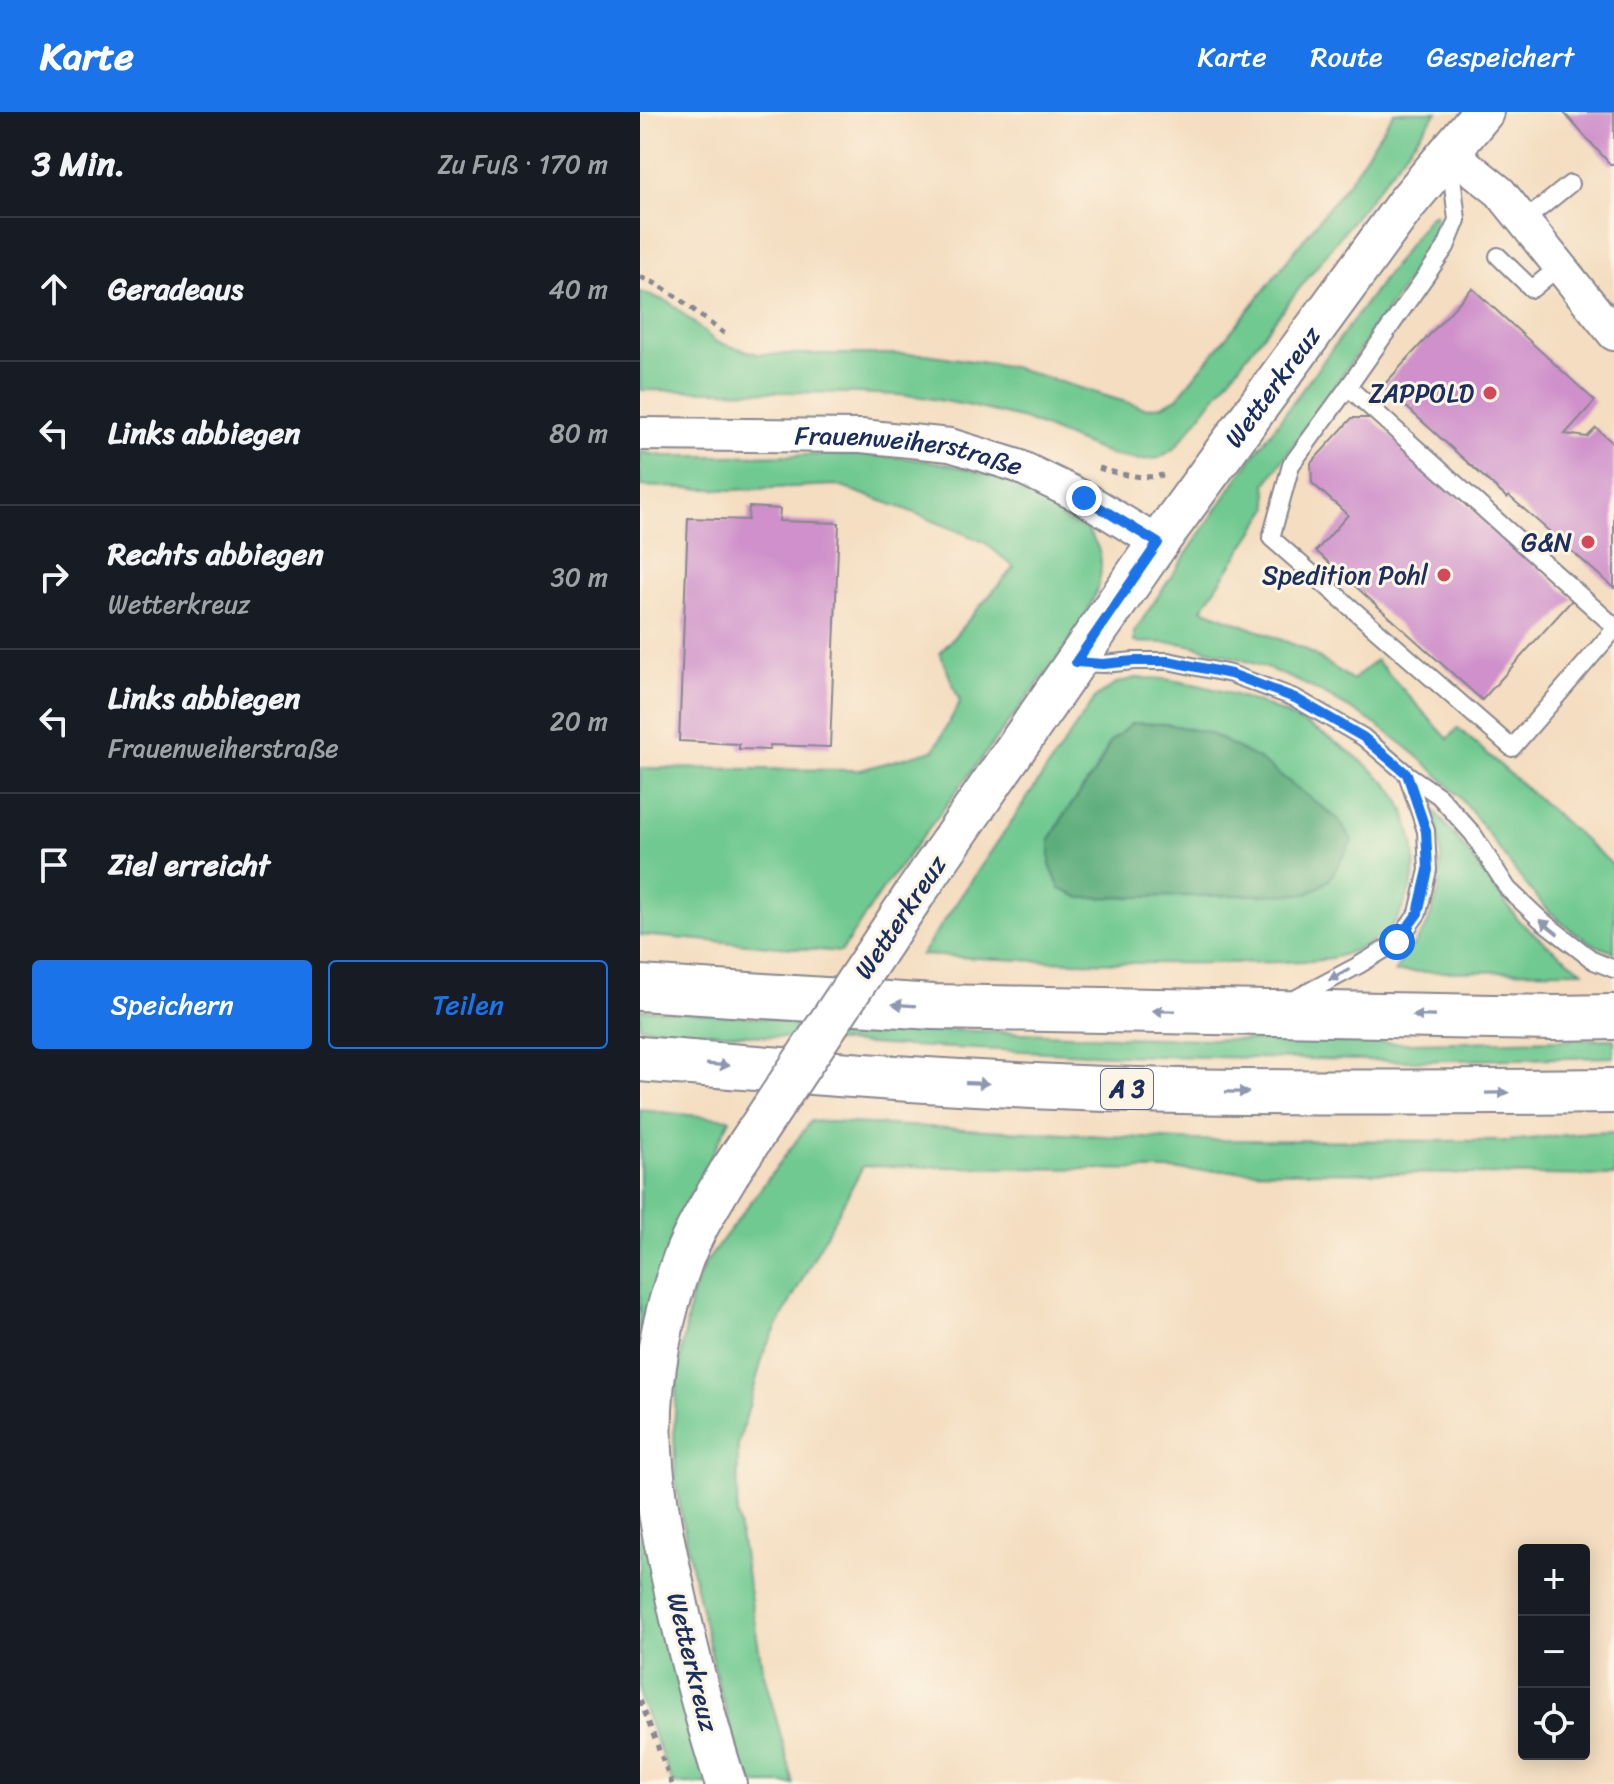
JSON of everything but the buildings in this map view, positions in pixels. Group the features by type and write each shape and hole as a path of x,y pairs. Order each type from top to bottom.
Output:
{"highway":[{"path":"640,988 933,1007 1614,1017"},
{"name":"A 3","path":"640,1059 914,1080 1135,1090 1378,1094 1614,1091"}],"street":[{"name":"Wetterkreuz","path":"726,1784 709,1729 675,1590 652,1450 658,1352 666,1312 684,1257 729,1173 914,895 1158,543 1406,204 1483,112"},
{"path":"1450,152 1500,192 1614,334"},
{"name":"Frauenweiherstraße","path":"640,434 861,436 950,445 1018,466 1084,498 1158,543"}],"lane":[{"path":"1348,387 1614,628 1512,748 1271,538 1291,465 1446,247 1457,220 1450,152"},
{"path":"1524,221 1570,184"},
{"path":"1498,256 1532,289 1560,266"},
{"path":"1076,662 1168,661 1231,674 1295,698 1363,737 1439,796 1473,834 1508,889 1541,920 1594,961 1614,969"},
{"path":"1268,1013 1397,942 1418,913 1428,870 1426,831 1407,774"}],"path":[{"path":"640,277 665,289 727,335"},
{"path":"1098,468 1141,476 1166,474"},
{"path":"640,1700 672,1784"}],"green space":[{"path":"1394,112 1437,112 1175,448 1159,458 1139,460 1111,455 1024,419 916,396 640,390 640,292 669,302 716,342 758,354 926,354 1012,367 1145,408 1162,406 1177,398 1254,303 1350,180"},
{"path":"1435,214 1438,231 1433,244 1266,484 1269,508 1202,609 1305,649 1353,680 1376,660 1448,739 1458,728 1614,866 1614,952 1589,941 1546,908 1461,799 1438,775 1413,752 1356,712 1325,694 1262,666 1184,644 1134,642 1134,632 1241,473 1429,217"},
{"path":"640,452 664,456 861,455 954,466 1001,480 1046,499 1079,522 1098,550 1101,566 1097,589 1074,633 882,890 841,952 640,935 640,768 860,770 934,750 960,702 940,653 1014,567 984,542 905,509 836,485 732,490 640,486"},
{"path":"1135,678 1167,679 1248,699 1320,733 1380,777 1402,806 1414,855 1414,873 1408,896 1390,928 1376,939 1345,954 1314,961 1106,962 921,955 1095,698 1117,683","holes":["1096,770 1050,865 1050,840"]},
{"path":"1132,723 1167,724 1209,733 1259,759 1338,819 1352,841 1329,880 1308,894 1081,898 1060,889 1050,865 1050,840 1097,769 1110,742"},
{"path":"1429,804 1519,921 1583,971 1394,972 1427,926 1439,890 1439,831"},
{"path":"640,1009 885,1027 1114,1037 1408,1043 1614,1039 1614,1057 1407,1061 1113,1055 883,1045 640,1027"},
{"path":"640,1110 730,1119 673,1231 640,1354"},
{"path":"811,1121 1182,1140 1509,1141 1614,1132 1614,1176 863,1166 765,1349 738,1445 737,1517 762,1667 794,1784 748,1784 720,1692 676,1486 674,1430 677,1380 691,1297 704,1265"},
{"path":"640,1500 710,1784 673,1784 640,1699"}],"place":[{"name":"ZAPPOLD","path":"1490,393"},
{"name":"G&N","path":"1588,542"},
{"name":"Spedition Pohl","path":"1444,575"}],"route":[{"path":"1084,498 1158,543 1076,662 1168,661 1231,674 1295,698 1363,737 1407,774 1426,831 1428,870 1418,913 1397,942"}]}
